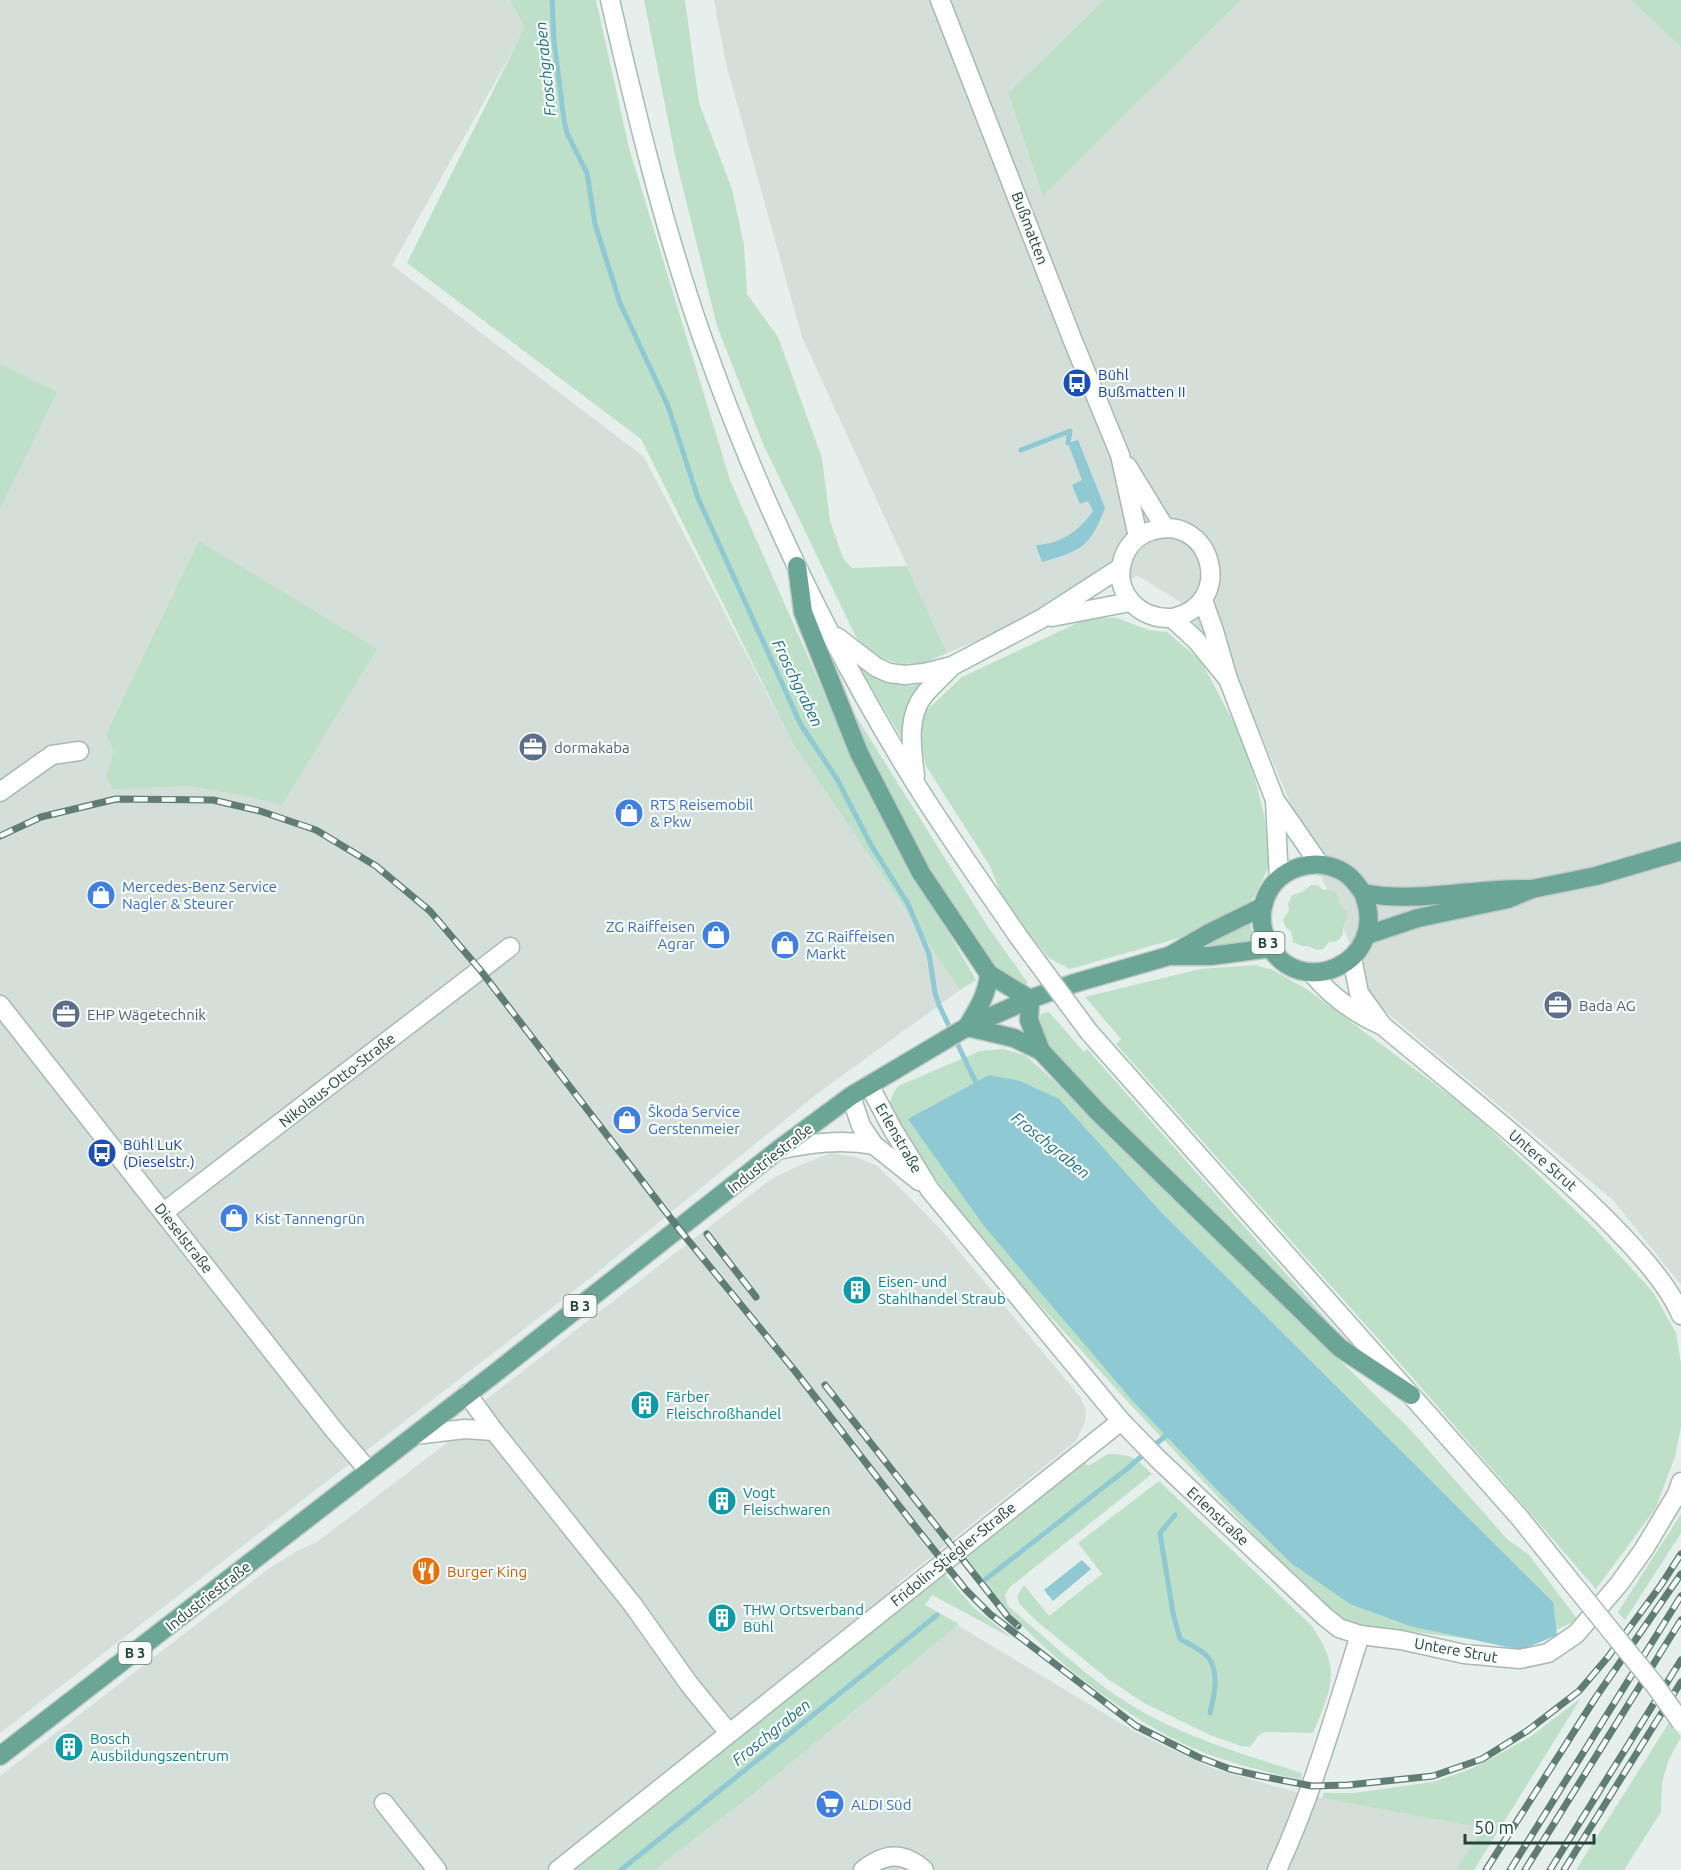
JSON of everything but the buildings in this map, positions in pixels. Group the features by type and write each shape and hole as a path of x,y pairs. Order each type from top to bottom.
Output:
{"main road":[{"path":"797,566 803,612 860,753 921,873 989,974 1030,999 1029,1020 1041,1051"},
{"path":"1366,936 1398,924 1509,899 1532,890 1596,876 1681,851"},
{"path":"1262,907 1279,878 1298,867 1320,865 1333,867 1356,882 1363,893 1369,914 1366,936 1361,948 1340,966 1326,971 1311,972"},
{"path":"1363,893 1419,897 1507,888 1532,890"},
{"name":"B 3","path":"1169,956 1262,907 1263,933 1271,948 1287,964 1296,969 1311,972"},
{"name":"B 3","path":"1169,956 1210,956 1271,948"},
{"name":"Industriestraße","path":"0,1756 778,1150 851,1096 941,1041 1030,999 1075,983 1169,956"},
{"path":"989,974 986,992 967,1027 1014,1038 1041,1051 1098,1112 1340,1348 1411,1395"}],"street":[{"path":"610,0 660,207 701,335 752,465 797,566 861,688 916,784 1018,936 1089,1032 1520,1518 1654,1684 1681,1722"},
{"name":"Bußmatten","path":"940,0 1120,455 1166,528"},
{"name":"Bußmatten","path":"1120,455 1138,537"},
{"path":"1166,528 1184,532 1198,542 1208,557 1210,581 1203,600 1189,612 1162,619 1144,614 1130,602 1123,589 1120,568 1128,548 1138,537 1146,532 1166,528"},
{"path":"831,632 876,667 889,673 914,675 952,666 1041,619 1120,568"},
{"path":"1203,600 1228,679 1275,800 1320,865"},
{"path":"1041,619 1130,602"},
{"path":"1172,618 1196,640 1228,679"},
{"path":"916,784 912,750 913,720 917,705 924,694 952,666"},
{"path":"0,792 52,755 79,751"},
{"path":"1275,800 1279,878"},
{"name":"Nikolaus-Otto-Straße","path":"164,1212 510,947"},
{"name":"Untere Strut","path":"1352,958 1359,993 1383,1026 1575,1188 1623,1236 1654,1272 1681,1315"},
{"name":"Untere Strut","path":"1311,972 1319,982 1359,1016 1383,1026"},
{"name":"Dieselstraße","path":"0,1005 334,1430 368,1470"},
{"name":"Erlenstraße","path":"869,1085 893,1130 930,1190 1121,1421 1324,1616 1339,1628 1360,1635"},
{"name":"Erlenstraße","path":"851,1096 861,1126 874,1145 930,1190"},
{"name":"Erlenstraße","path":"778,1150 834,1141 853,1141 874,1145"},
{"path":"467,1394 633,1605 689,1684 729,1733"},
{"name":"Fridolin-Stiegler-Straße","path":"558,1870 1121,1421"},
{"name":"Industriestraße","path":"415,1435 465,1429 494,1431"},
{"name":"Untere Strut","path":"1360,1635 1401,1640 1464,1654 1520,1659 1548,1653 1575,1634 1619,1584 1644,1550 1677,1494 1681,1482"},
{"path":"1277,1870 1309,1795 1360,1635"},
{"path":"384,1803 437,1870"},
{"path":"863,1870 887,1857 903,1856 924,1870"}],"shaded area":[{"path":"0,0 510,0 526,27 392,265 644,457 792,742 960,990 818,1093 589,1279 0,1733"},
{"path":"714,0 1104,0 1008,93 1044,195 1241,0 1631,0 1681,47 1681,1285 1613,1200 1375,1003 1255,720 1182,603 1138,576 947,653 802,337 726,64"},
{"path":"831,1153 856,1157 877,1166 907,1195 942,1231 1081,1398 1086,1410 1085,1422 1076,1441 897,1584 924,1605 1139,1734 1212,1768 1299,1793 1484,1828 1456,1870 0,1870 0,1776 271,1567 317,1542 486,1413 483,1402 771,1179"}],"green space":[{"path":"510,0 596,0 629,148 730,480 869,795 976,980 960,990 792,742 641,439 407,263 525,27"},
{"path":"644,0 685,0 699,103 732,189 744,245 747,294 778,337 822,458 830,521 843,558 852,568 907,566 947,653 924,663 900,664 875,656 856,637 764,446 717,326 676,160"},
{"path":"1104,0 1241,0 1043,196 1008,93"},
{"path":"1631,0 1681,0 1681,47"},
{"path":"0,364 57,392 0,509"},
{"path":"199,541 377,649 282,805 247,796 188,786 113,789 106,777 114,751 106,734"},
{"path":"1090,617 1117,618 1148,630 1167,632 1201,661 1236,727 1254,775 1264,815 1270,865 1253,898 1244,908 1186,936 1070,969 1049,958 1005,905 990,866 926,766 919,737 926,711 962,677"},
{"path":"858,666 884,682 913,686 932,679 917,692 909,705 903,740"},
{"path":"837,686 988,927 1028,983 1016,988 981,957 903,824"},
{"path":"1311,885 1317,885 1323,890 1336,893 1339,904 1347,911 1348,917 1343,925 1340,938 1329,942 1323,949 1317,950 1293,942 1291,931 1286,928 1283,920 1289,910 1288,904 1292,895 1302,892"},
{"path":"1250,922 1254,940 1208,945"},
{"path":"1255,965 1273,970 1308,990 1471,1111 1596,1230 1653,1292 1676,1333 1681,1364 1681,1427 1675,1456 1656,1508 1596,1589 1412,1377 1116,1044 1121,1039 1085,997 1200,969"},
{"path":"1049,1012 1084,1052 1087,1049 1349,1345 1047,1051 1038,1023 1041,1014"},
{"path":"1003,1049 1025,1055 1054,1081 1408,1427 1507,1539 1529,1555 1578,1620 1522,1645 1360,1626 1340,1619 1291,1574 1129,1403 979,1238 898,1128 890,1102 898,1086 980,1051"},
{"path":"1108,1454 1133,1458 1152,1474 1010,1587 1005,1595 1008,1606 1089,1675 1138,1709 1207,1741 1302,1773 1301,1780 1254,1769 1208,1754 1155,1729 1128,1712 1101,1694 1051,1653 1003,1605 962,1556 1084,1461 1088,1466"},
{"path":"1159,1481 1311,1625 1321,1640 1327,1654 1331,1678 1325,1703 1313,1733 1264,1732 1250,1747 1210,1735 1144,1703 1108,1679 1034,1619 1019,1603 1017,1596 1024,1585 1049,1616 1102,1574 1078,1543"},
{"path":"1681,1514 1681,1533 1625,1620 1618,1612"},
{"path":"942,1571 974,1608 1014,1639 932,1595 925,1605 959,1624 759,1789 654,1870 570,1870"},
{"path":"1581,1698 1474,1870 1456,1870 1483,1828 1322,1798 1324,1793 1354,1793 1433,1782 1471,1769 1530,1737"},
{"path":"1670,1721 1681,1737 1669,1759 1662,1782 1661,1812 1624,1870 1576,1870"}],"water":[{"path":"1078,440 1105,508 1094,531 1082,546 1042,562 1036,545 1053,542 1069,535 1082,525 1093,511 1088,501 1080,504 1072,485 1082,480 1068,443"},
{"path":"989,1075 1020,1081 1059,1099 1161,1212 1553,1602 1557,1635 1521,1650 1410,1626 1350,1604 1291,1563 1223,1496 1131,1399 984,1226 908,1119"},
{"path":"1082,1560 1091,1569 1053,1601 1044,1590"}],"waterway":[{"name":"Froschgraben","path":"552,0 554,41 564,120 567,133 587,173 595,224 620,303 668,406 698,498 801,725 837,779 871,845 908,904 929,954 939,1005 978,1087"},
{"path":"1021,450 1070,431 1068,443"},
{"name":"Froschgraben","path":"986,1579 1128,1468 1170,1432"},
{"path":"1175,1515 1160,1533 1173,1613 1180,1639 1202,1652 1212,1663 1215,1685 1210,1713"},
{"name":"Froschgraben","path":"621,1870 937,1615"}],"railway":[{"path":"0,836 41,817 116,799 213,800 260,811 316,830 376,866 430,911 481,971 679,1229 795,1371 966,1590 990,1614 1136,1726 1198,1757 1230,1769 1312,1786 1348,1785 1433,1776 1482,1759 1527,1731 1579,1691 1608,1657 1681,1554"},
{"path":"707,1234 756,1297"},
{"path":"825,1385 1008,1617 1018,1626"},
{"path":"1486,1870 1596,1697 1681,1574"},
{"path":"1510,1870 1681,1596"},
{"path":"1525,1870 1681,1620"},
{"path":"1550,1870 1681,1660"},
{"path":"1564,1870 1681,1682"}],"place":[{"name":"Bühl Bußmatten II","path":"1077,383"},
{"name":"dormakaba","path":"533,747"},
{"name":"RTS Reisemobil & Pkw","path":"629,813"},
{"name":"Mercedes-Benz Service Nagler & Steurer","path":"101,895"},
{"name":"ZG Raiffeisen Agrar","path":"716,935"},
{"name":"ZG Raiffeisen Markt","path":"785,945"},
{"name":"Bada AG","path":"1558,1005"},
{"name":"EHP Wägetechnik","path":"66,1014"},
{"name":"Škoda Service Gerstenmeier","path":"627,1120"},
{"name":"Bühl LuK (Dieselstr.)","path":"102,1153"},
{"name":"Kist Tannengrün","path":"234,1218"},
{"name":"Eisen- und Stahlhandel Straub","path":"857,1290"},
{"name":"Färber Fleischroßhandel","path":"645,1405"},
{"name":"Vogt Fleischwaren","path":"722,1501"},
{"name":"Burger King","path":"426,1571"},
{"name":"THW Ortsverband Bühl","path":"722,1618"},
{"name":"Bosch Ausbildungszentrum","path":"69,1747"},
{"name":"ALDI Süd","path":"830,1804"}]}
